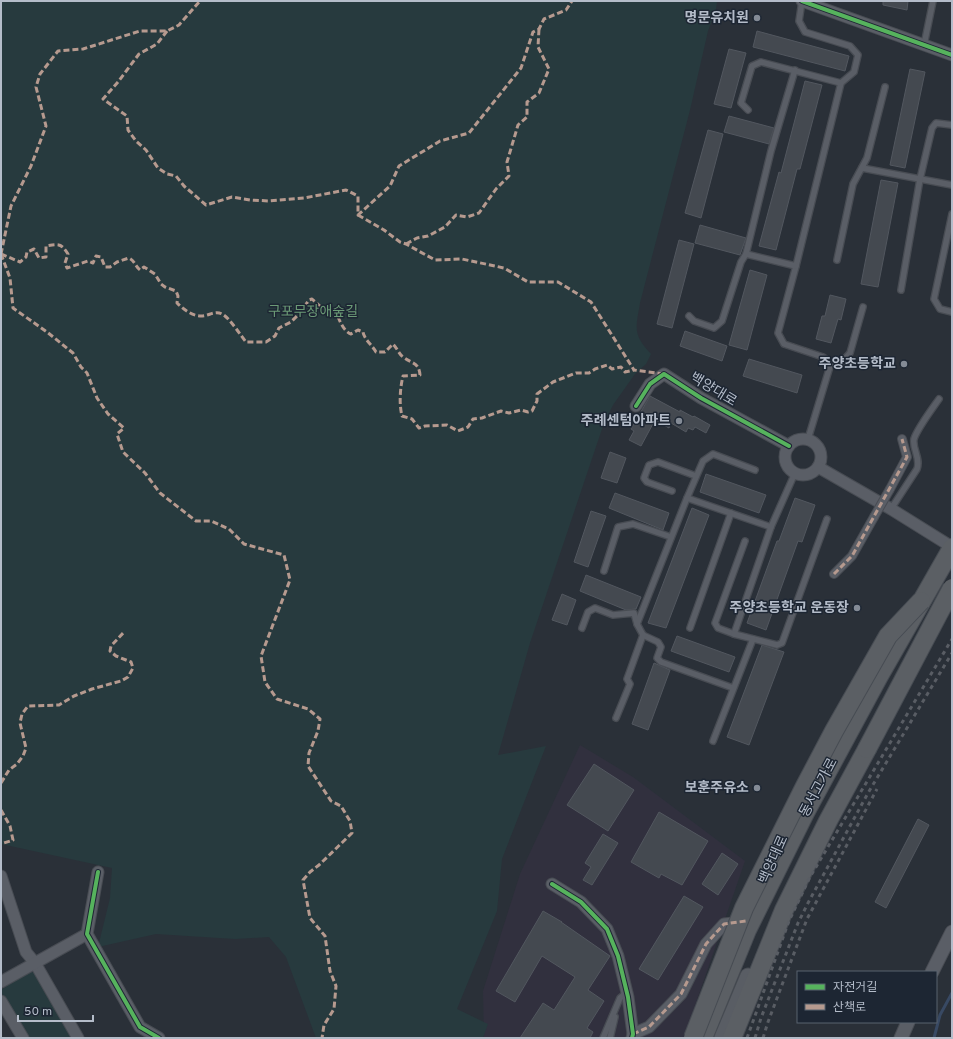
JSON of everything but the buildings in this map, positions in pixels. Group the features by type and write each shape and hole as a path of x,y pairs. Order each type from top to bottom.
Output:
{"highway":[{"name":"동서고가로","path":"704,1038 747,930 805,813 951,544"},
{"name":"동서고가로","path":"715,1038 771,906 832,786 952,570"},
{"path":"732,1038 784,910 828,821 952,590"},
{"path":"693,1038 744,908 805,786 834,731 888,636 921,601"}],"main road":[{"name":"백양대로","path":"700,1038 746,922 793,818 827,752 951,544"},
{"name":"백양대로","path":"722,1038 772,919 818,828 852,763 952,590"}],"street":[{"path":"802,1 952,55"},
{"name":"백양대로","path":"636,406 650,384 664,374 701,398 789,446"},
{"path":"808,439 818,445 820,450 822,456 818,467 815,471 805,475 795,473 786,464 786,451 789,446 798,440 808,439"},
{"path":"834,574 852,556 907,457 902,439"},
{"path":"818,467 951,544"},
{"path":"98,872 87,934 140,1027 159,1038"},
{"path":"1,876 26,952 78,1038"},
{"path":"552,884 581,902 607,929 618,956 627,992 633,1036 650,1027 681,994 706,944 724,924 746,922"},
{"path":"932,971 952,932"},
{"path":"1,982 87,934"},
{"path":"1,1000 23,1038"},
{"path":"900,1038 908,1023"}],"lane":[{"path":"802,1 799,21 805,32 850,46 858,55 854,72 841,83 778,333 784,344 823,357 831,363 840,364 850,353 863,307"},
{"path":"924,45 933,1"},
{"path":"748,110 741,103 752,66 760,62 841,83"},
{"path":"689,316 694,321 714,328 722,321 741,262 746,254 771,151 795,70"},
{"path":"837,260 853,184 866,158 885,87"},
{"path":"901,290 920,179 932,128 936,123 952,125"},
{"path":"862,168 952,185"},
{"path":"952,214 934,299 940,309 952,312"},
{"path":"746,254 796,266"},
{"path":"808,439 831,363"},
{"path":"891,509 917,470 919,463 914,440 939,399"},
{"path":"637,624 703,461 713,454 755,470"},
{"path":"672,491 647,482 644,478 649,465 658,462 696,476"},
{"path":"734,634 771,527 795,473"},
{"path":"687,498 771,527"},
{"path":"690,628 731,513"},
{"path":"744,542 715,622 718,628 734,634 777,645 782,643 827,519"},
{"path":"604,571 618,527 634,524 671,537"},
{"path":"582,628 588,612 595,608 613,614 634,613 637,624 643,635 658,642 661,647 657,658 661,662 733,688"},
{"path":"616,718 630,684 627,679 643,635"},
{"path":"713,741 753,639"},
{"path":"610,1038 620,998 627,992"},
{"path":"603,1038 618,1005"}],"shaded area":[{"path":"580,745 633,777 745,861 684,1038 484,1038 483,991 520,874"}],"green space":[{"name":"구포무장애숲길","path":"1,1 717,1 716,9 708,31 690,110 637,319 638,336 651,354 646,364 635,374 613,405 604,423 530,643 498,755 546,746 502,859 497,911 457,1009 488,1024 483,1038 316,1038 286,957 269,937 235,939 156,934 98,947 110,898 112,868 1,844"},
{"path":"34,968 73,1038 28,1038 1,992 1,990"}],"waterway":[{"path":"934,1038 940,1015 952,993"}],"railway":[{"path":"747,1038 789,921 810,877 952,639"},
{"path":"755,1038 761,1018 798,923 808,903 868,793 952,653"},
{"path":"763,1038 807,919 877,789"}],"marked path":[{"path":"1,254 11,206 31,166 46,126 36,87 40,74 58,51 83,49 140,31 167,31 179,25 200,1"},
{"path":"167,31 157,44 139,54 103,99 127,116 128,130 136,141 146,150 158,168 167,174 176,176 184,186 206,205 232,197 269,201 304,198 346,190 358,196 358,215 390,186 399,166 440,141 469,133 521,68 533,32 539,29 544,19 566,10 572,1"},
{"path":"406,244 417,238 428,236 445,227 456,215 467,217 479,213 496,189 509,176 507,162 518,125 527,117 527,102 539,93 549,69 538,47 539,29"},
{"path":"358,215 384,230 400,242 435,260 462,259 504,268 528,282 558,282 591,302 634,370 664,374"},
{"path":"1,254 20,262 26,257 27,252 34,249 39,258 46,257 46,246 59,245 68,254 65,263 67,268 88,261 93,263 96,256 101,257 105,267 110,267 117,262 129,258 140,270 144,267 155,274 161,284 176,291 178,296 177,303 185,310 198,316 214,313 222,314 246,342 266,342 275,336 279,328 291,322 309,300 312,299 323,309 330,309 336,312 346,330 351,334 358,330 363,332 376,352 385,352 393,344 402,356 417,365 420,375 403,376 400,401 402,416 412,419 419,428 425,426 447,425 458,431 468,427 473,419 482,418 501,411 509,413 521,410 528,412 532,411 537,401 537,394 553,382 576,373 589,373 595,369 607,365 612,369 621,367 625,372 634,370"},
{"path":"1,254 10,278 13,308 73,353 81,367 87,373 97,398 108,414 124,428 117,434 123,452 145,473 160,493 196,521 211,521 229,529 244,544 284,555 290,580 261,656 265,682 277,699 308,709 320,719 318,731 309,753 308,766 331,801 341,806 350,821 352,833 303,880 310,918 325,936 330,971 336,986 334,1009 324,1025 322,1038"},
{"path":"834,574 852,556 907,457 902,439"},
{"path":"1,783 9,770 17,764 23,756 26,748 20,723 22,714 28,706 59,705 74,696 121,681 128,677 133,668 131,662 116,656 110,651 111,646 125,631"},
{"path":"1,810 10,826 13,840 1,844"},
{"path":"633,1034 649,1027 681,994 706,944 724,924 746,921"}],"cycle path":[{"path":"802,1 952,55"},
{"path":"636,406 650,384 664,374 701,398 789,446"},
{"path":"98,872 87,934 140,1027 159,1038"},
{"path":"552,884 581,902 607,929 618,956 628,997 633,1034 632,1038"}],"place":[{"name":"명문유치원","path":"757,18"},
{"name":"주양초등학교","path":"904,364"},
{"name":"주례센텀아파트","path":"679,421"},
{"name":"주양초등학교 운동장","path":"857,608"},
{"name":"보훈주유소","path":"757,788"}]}
